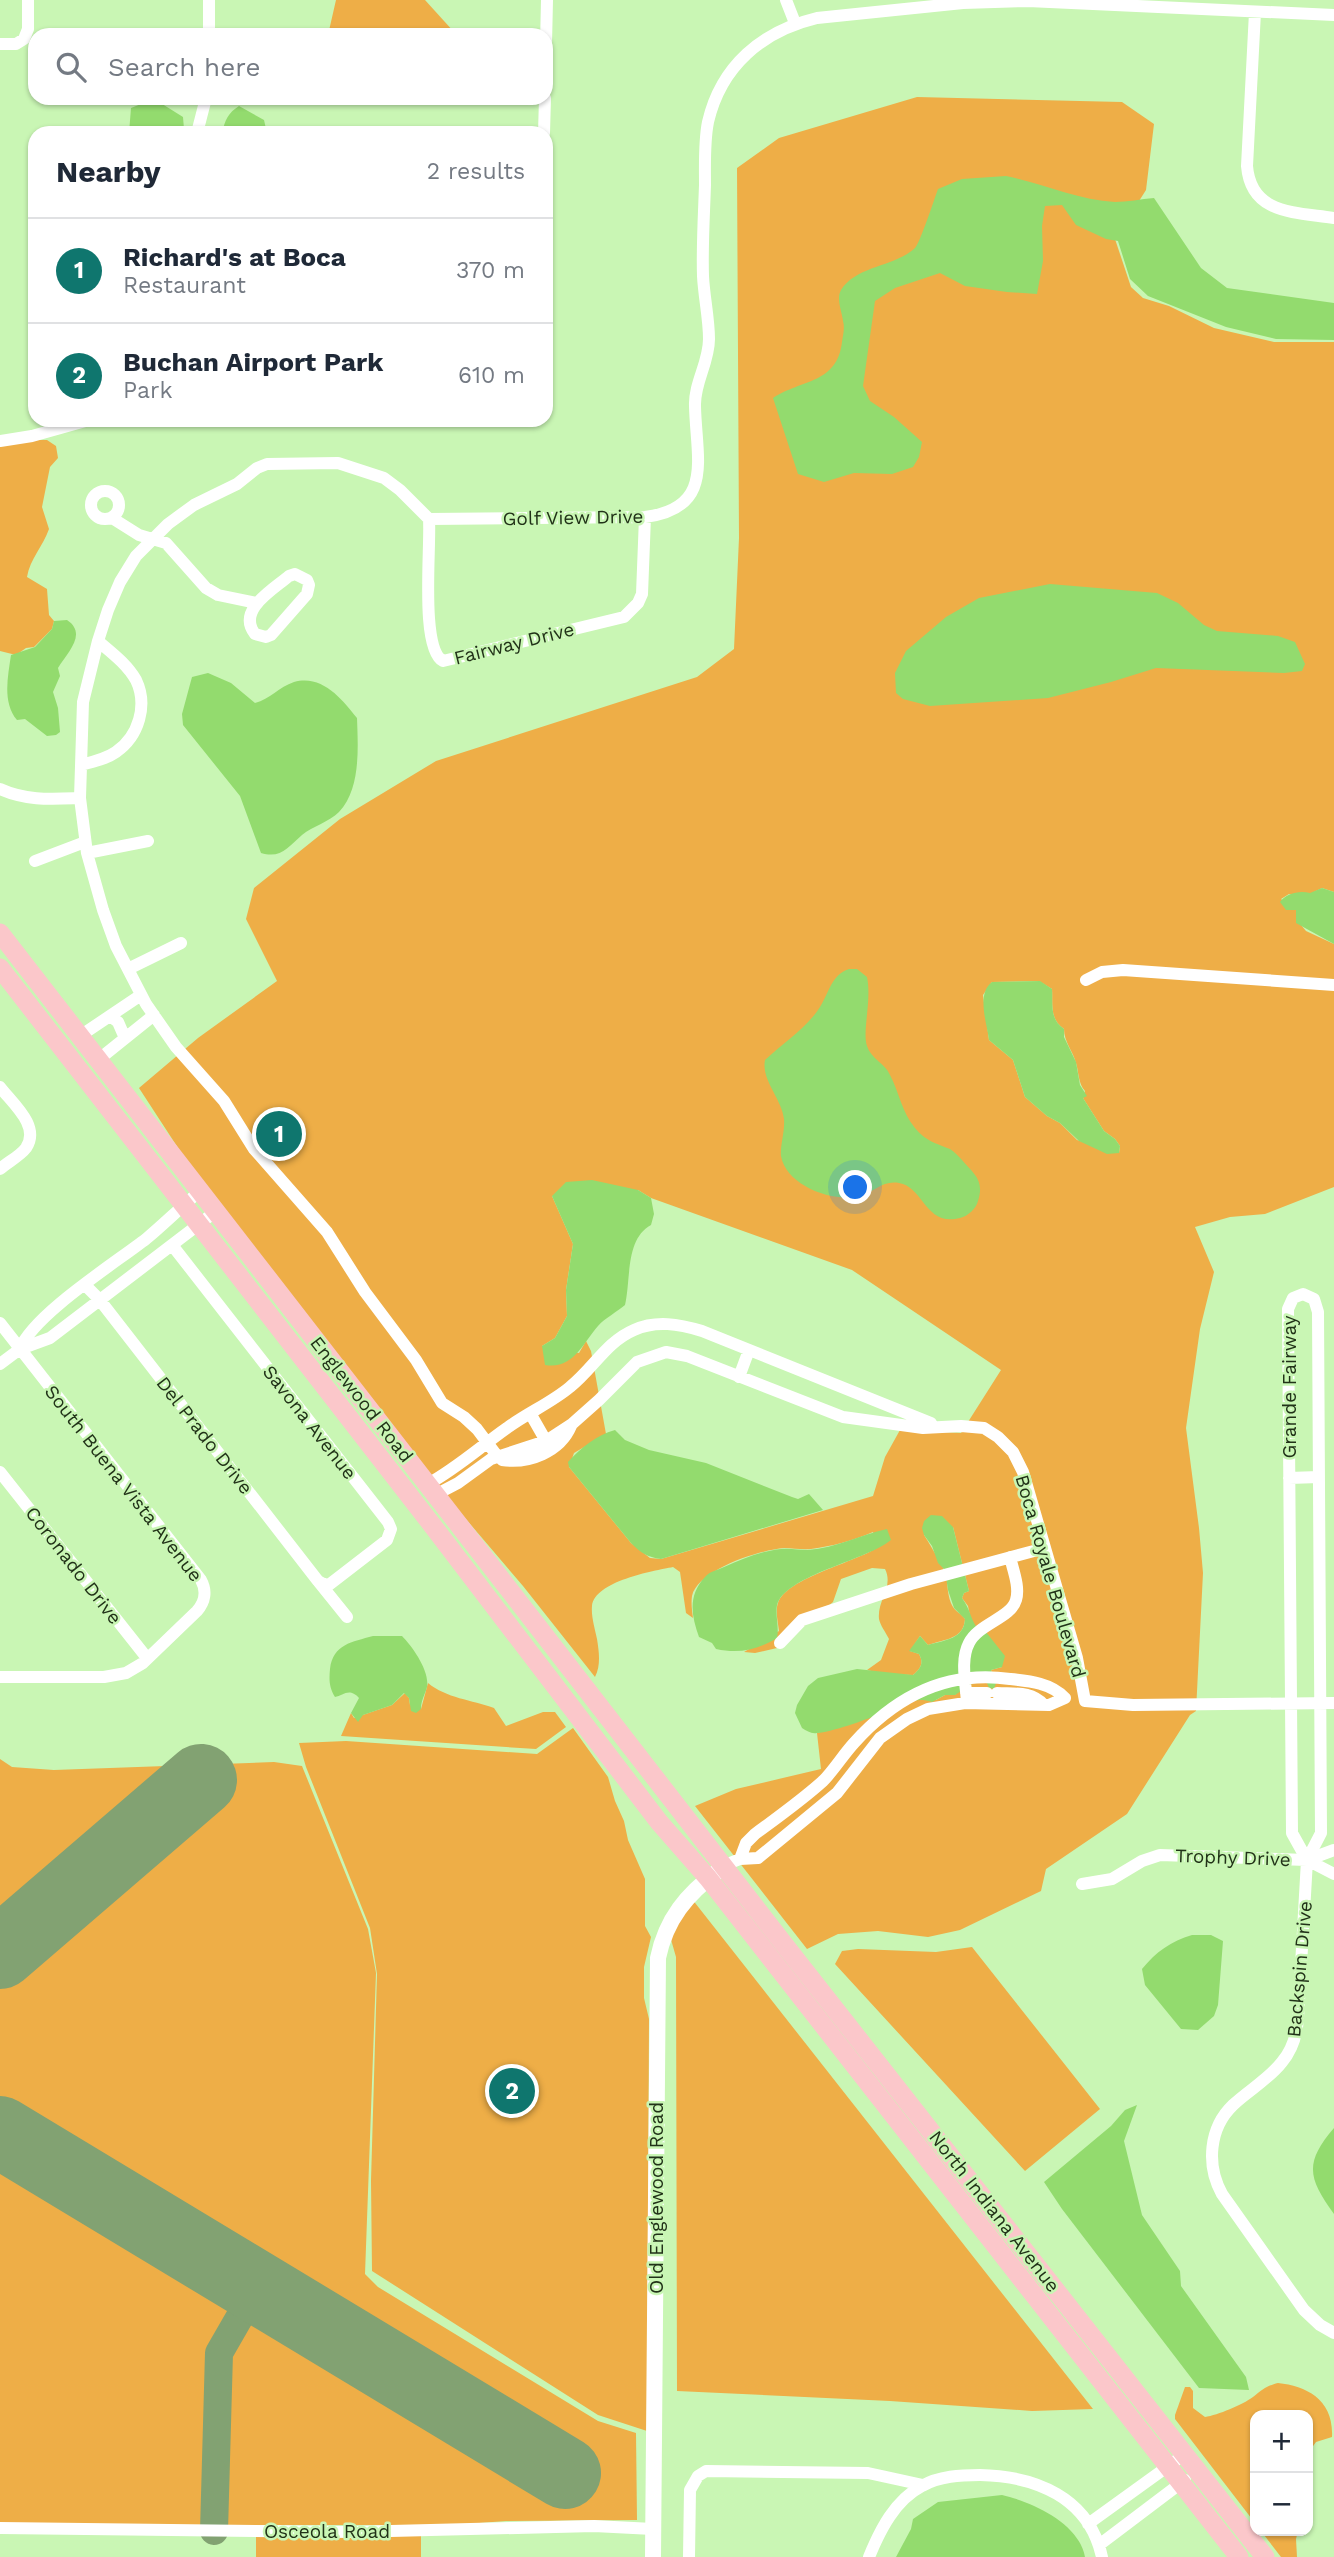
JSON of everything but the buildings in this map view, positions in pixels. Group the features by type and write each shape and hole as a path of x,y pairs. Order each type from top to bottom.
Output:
{"main road":[{"name":"Englewood Road","path":"0,933 199,1192 433,1489 733,1862"},
{"name":"Englewood Road","path":"0,968 659,1822 709,1878"},
{"path":"73,1062 89,1048"},
{"path":"348,1417 365,1425 414,1488 428,1496 433,1489"},
{"name":"North Indiana Avenue","path":"733,1862 783,1943 1265,2557"},
{"name":"North Indiana Avenue","path":"709,1878 1239,2557"}],"street":[{"path":"0,44 16,44 24,40 28,29 28,0"},
{"path":"209,0 209,28"},
{"path":"546,28 547,0"},
{"path":"786,0 794,23"},
{"name":"Golf View Drive","path":"429,519 645,517 675,510 692,493 697,481 696,392 709,344 703,273 708,124 723,81 741,58 768,37 794,23 817,18 963,3 1146,2 1255,12 1334,15"},
{"path":"1255,12 1247,166 1250,184 1257,195 1273,207 1334,218"},
{"path":"199,126 204,105"},
{"path":"544,126 545,105"},
{"path":"0,441 64,427"},
{"path":"429,519 384,478 338,463 277,463 257,468 237,484 194,505 153,538 136,556 120,582 108,610 83,702 80,798 86,847 103,910 141,995 176,1047 224,1101 254,1149 327,1233 365,1292 416,1360 442,1403 464,1417 488,1443 495,1458 511,1461 530,1459 554,1448 566,1437 572,1424"},
{"name":"Fairway Drive","path":"429,519 428,624 432,646 443,661 624,617 638,603 642,594 645,517"},
{"path":"112,518 139,536 166,543 206,589 218,595 256,603"},
{"path":"300,575 309,585 307,594 271,635 259,636 251,630 251,612 256,603 289,576 300,575"},
{"path":"81,765 103,759 127,743 134,733 141,713 140,691 136,680 128,668 98,641"},
{"path":"0,789 36,800 80,798"},
{"path":"35,861 86,847 148,841"},
{"path":"128,969 181,943"},
{"path":"1086,980 1102,972 1123,970 1334,985"},
{"path":"89,1048 110,1016 141,995"},
{"path":"89,1048 125,1038 154,1015"},
{"path":"110,1016 118,1022 125,1038"},
{"path":"0,1087 27,1121 30,1132 23,1150 0,1169"},
{"path":"20,1349 24,1338 85,1285 148,1238 199,1192"},
{"path":"0,1364 20,1349 50,1338 215,1212"},
{"name":"Savona Avenue","path":"173,1245 388,1522 391,1529 387,1540 333,1583 321,1583"},
{"name":"Del Prado Drive","path":"85,1285 99,1299 347,1617"},
{"name":"Grande Fairway","path":"1307,1860 1292,1833 1289,1478 1288,1309 1293,1298 1303,1294 1314,1299 1318,1306 1319,1478 1327,1703"},
{"name":"South Buena Vista Avenue","path":"0,1323 203,1583 205,1595 200,1608 132,1670 111,1676 0,1677"},
{"name":"Boca Royale Boulevard","path":"433,1489 488,1443 572,1386 613,1342 635,1329 661,1323 682,1325 941,1427"},
{"path":"739,1377 749,1350"},
{"name":"Boca Royale Boulevard","path":"433,1489 458,1483 495,1458 547,1441 600,1400 637,1362 666,1352 687,1356 843,1417 923,1428 984,1428 998,1437 1013,1452 1023,1472 1077,1658 1085,1701 1133,1705 1327,1703"},
{"path":"530,1413 547,1441"},
{"name":"Coronado Drive","path":"0,1472 148,1658"},
{"path":"1289,1478 1319,1478"},
{"path":"780,1643 802,1620 911,1584 1045,1548"},
{"path":"966,1698 964,1656 969,1641 984,1626 1011,1609 1016,1600 1010,1557"},
{"path":"733,1862 755,1834 824,1780 855,1742 889,1709 914,1693 938,1682 996,1677 1022,1687 1044,1705"},
{"path":"733,1862 758,1858 837,1793 880,1738 907,1719 928,1709 966,1698 1022,1687 1057,1689 1065,1698"},
{"path":"966,1698 1044,1705 1065,1698 1085,1701"},
{"name":"Backspin Drive","path":"1327,1703 1321,1833 1307,1860 1295,2038 1281,2064 1226,2113 1214,2140 1212,2160 1217,2185 1304,2310 1320,2325 1334,2333"},
{"name":"Trophy Drive","path":"1082,1884 1112,1879 1142,1861 1160,1855 1307,1860 1334,1850"},
{"name":"Trophy Drive","path":"1307,1860 1334,1874"},
{"name":"Old Englewood Road","path":"653,2557 657,1967 663,1937 688,1894 733,1862"},
{"path":"1088,2524 1185,2454"},
{"path":"869,2557 893,2512 903,2500 923,2485 966,2475 1019,2478 1045,2487 1076,2510 1088,2524 1100,2551 1198,2470"},
{"path":"689,2557 690,2490 698,2476 706,2471 868,2473 923,2485"},
{"name":"Osceola Road","path":"0,2528 338,2532 594,2526 653,2529"}],"shaded area":[{"path":"336,0 425,0 450,28 330,28"},
{"path":"917,97 1122,102 1154,124 1146,190 1115,239 1131,287 1143,298 1169,306 1214,328 1274,342 1334,342 1334,892 1322,888 1310,894 1289,894 1281,899 1296,910 1306,931 1334,944 1334,1187 1265,1214 1230,1217 1195,1227 1214,1272 1200,1329 1186,1428 1203,1573 1196,1711 1190,1715 1127,1814 1046,1869 1041,1891 960,1930 928,1937 878,1931 838,1934 807,1949 695,1806 736,1789 821,1769 817,1733 880,1714 888,1704 922,1698 936,1700 945,1695 955,1695 962,1682 996,1683 991,1670 1002,1667 971,1621 968,1606 962,1598 964,1593 969,1591 953,1527 924,1535 945,1571 950,1599 954,1609 965,1619 964,1626 953,1637 928,1645 920,1636 910,1651 919,1654 921,1660 920,1668 913,1675 884,1674 867,1670 881,1660 889,1639 879,1619 880,1606 888,1582 885,1569 872,1568 841,1579 833,1602 777,1648 755,1653 744,1652 779,1631 777,1606 784,1594 808,1578 878,1547 873,1532 835,1545 811,1549 784,1548 731,1563 705,1578 697,1587 692,1596 693,1618 686,1613 680,1572 673,1567 614,1584 596,1597 592,1606 599,1654 595,1677 523,1586 442,1491 210,1197 139,1088 198,1038 277,981 246,919 254,888 340,819 436,761 697,677 734,649 739,538 737,168 779,138","holes":["1039,981 1052,989 1054,1016 1064,1029 1065,1038 1075,1059 1085,1091 1083,1098 1104,1131 1120,1146 1119,1153 1077,1140 1060,1123 1047,1116 1025,1097 1013,1060 989,1040 983,995 992,982","638,1190 651,1198 852,1270 1001,1370 961,1433 900,1430 885,1457 873,1496 661,1559 650,1558 631,1543 569,1467 574,1453 606,1434 591,1351 586,1341 579,1353 542,1346 555,1338 567,1316 566,1290 573,1244 552,1196"]},
{"path":"138,105 164,105 183,117 184,126 130,126 131,108"},
{"path":"239,106 264,120 265,126 224,126 232,111"},
{"path":"1006,176 1101,201 1154,198 1201,268 1227,288 1334,303 1334,340 1276,339 1226,327 1148,296 1130,279 1118,241 1106,239 1076,225 1062,205 1045,206 1042,226 1043,261 1037,294 965,286 940,273 895,288 875,301 863,386 870,401 894,417 922,442 919,457 913,467 892,474 854,473 824,482 798,474 773,398 817,379 833,366 839,356 844,332 839,301 841,290 856,276 897,259 915,248 938,189 962,179"},
{"path":"47,440 56,446 58,458 50,467 42,507 49,529 27,577 47,589 49,615 54,621 52,629 34,647 26,648 16,655 0,651 0,446"},
{"path":"1050,584 1157,593 1178,603 1204,625 1217,631 1278,636 1295,642 1305,664 1302,671 1284,673 1156,668 1048,698 930,706 903,699 896,693 895,673 906,651 946,617 979,598"},
{"path":"67,620 73,625 76,637 58,668 60,676 53,692 58,708 60,732 47,736 25,719 17,720 12,713 7,689 11,655 35,647 52,629 54,621"},
{"path":"208,673 231,683 255,703 294,682 314,682 330,690 357,718 357,767 346,803 335,815 306,832 279,853 261,853 240,796 183,725 182,714 192,677"},
{"path":"1322,888 1334,892 1334,944 1296,923 1296,910 1286,910 1280,902 1294,893 1310,893"},
{"path":"849,969 857,969 867,977 867,1046 888,1071 911,1122 927,1139 953,1151 979,1182 977,1204 963,1217 939,1217 914,1191 899,1183 883,1185 860,1196 837,1197 801,1184 785,1167 781,1156 784,1119 766,1075 765,1060 808,1022 820,1007 834,980"},
{"path":"1040,981 1052,989 1054,1016 1064,1029 1064,1037 1076,1062 1080,1085 1087,1096 1083,1098 1104,1131 1120,1146 1119,1153 1107,1154 1079,1141 1025,1097 1013,1060 989,1040 983,1001 987,987 992,982"},
{"path":"592,1180 638,1190 651,1198 654,1214 651,1225 643,1231 633,1250 625,1305 601,1323 570,1359 555,1365 545,1365 542,1346 555,1338 567,1316 566,1290 573,1244 552,1196 566,1182"},
{"path":"615,1430 625,1440 649,1450 706,1463 798,1499 809,1494 823,1510 661,1559 648,1556 631,1543 569,1467 568,1462 584,1447 601,1435"},
{"path":"931,1515 942,1516 953,1527 969,1591 964,1593 962,1598 977,1628 980,1632 986,1632 1005,1656 1002,1667 991,1670 996,1683 994,1689 989,1688 987,1683 975,1682 955,1695 945,1695 932,1702 912,1701 831,1730 811,1733 802,1728 795,1713 797,1705 808,1686 818,1678 857,1669 913,1675 920,1668 921,1660 919,1654 909,1651 920,1636 928,1645 953,1638 961,1631 965,1619 954,1608 945,1570 938,1563 922,1528 924,1521"},
{"path":"887,1529 891,1540 880,1547 815,1574 788,1590 777,1604 777,1638 755,1648 732,1651 716,1649 712,1643 699,1637 694,1621 694,1598 709,1573 766,1552 818,1549"},
{"path":"373,1636 402,1636 419,1659 426,1674 427,1687 421,1709 416,1713 411,1711 409,1698 404,1693 392,1705 363,1715 358,1722 351,1713 359,1698 352,1693 335,1697 331,1687 330,1669 335,1654 345,1645"},
{"path":"428,1683 451,1695 494,1708 506,1726 543,1712 555,1712 566,1727 536,1749 341,1736 351,1713 354,1718 392,1705 405,1693 410,1705 421,1709"},
{"path":"573,1728 608,1777 628,1840 645,1879 645,1926 651,1937 644,1967 644,1998 649,2019 647,2431 598,2415 372,2271 371,2181 377,1974 370,1928 299,1743 346,1741 537,1754"},
{"path":"0,1759 12,1767 54,1770 274,1762 302,1766 368,1929 376,1973 365,2274 378,2287 598,2421 636,2433 637,2520 506,2521 426,2527 0,2523"},
{"path":"692,1899 1093,2409 1032,2411 677,2391 676,1957 670,1936"},
{"path":"1192,1935 1211,1935 1223,1941 1218,2005 1214,2016 1198,2030 1181,2029 1145,1985 1142,1969 1164,1948"},
{"path":"972,1947 1100,2109 1025,2171 835,1964 842,1951 858,1949 936,1952"},
{"path":"1137,2105 1124,2141 1142,2215 1180,2271 1181,2286 1246,2377 1249,2390 1199,2388 1044,2182 1111,2126 1125,2110"},
{"path":"1334,2128 1334,2214 1319,2190 1313,2171 1318,2151"},
{"path":"1278,2383 1289,2385 1317,2397 1328,2413 1332,2437 1316,2442 1313,2446 1313,2410 1250,2410 1250,2516 1175,2419 1175,2415 1185,2387 1190,2387 1193,2391 1193,2408 1205,2417 1236,2406"},
{"path":"1002,2495 1040,2509 1064,2524 1081,2545 1085,2557 896,2557 911,2529 913,2519 938,2502"},
{"path":"421,2533 421,2557 256,2557 256,2534"},
{"path":"1265,2536 1297,2536 1297,2557 1281,2557"}],"taxiway":[{"path":"214,2531 219,2353 257,2287"}],"runway":[{"path":"0,1953 201,1780"},
{"path":"0,2132 565,2473"}],"place":[{"name":"Richard's at Boca","path":"279,1134"},
{"name":"Buchan Airport Park","path":"512,2091"}]}
